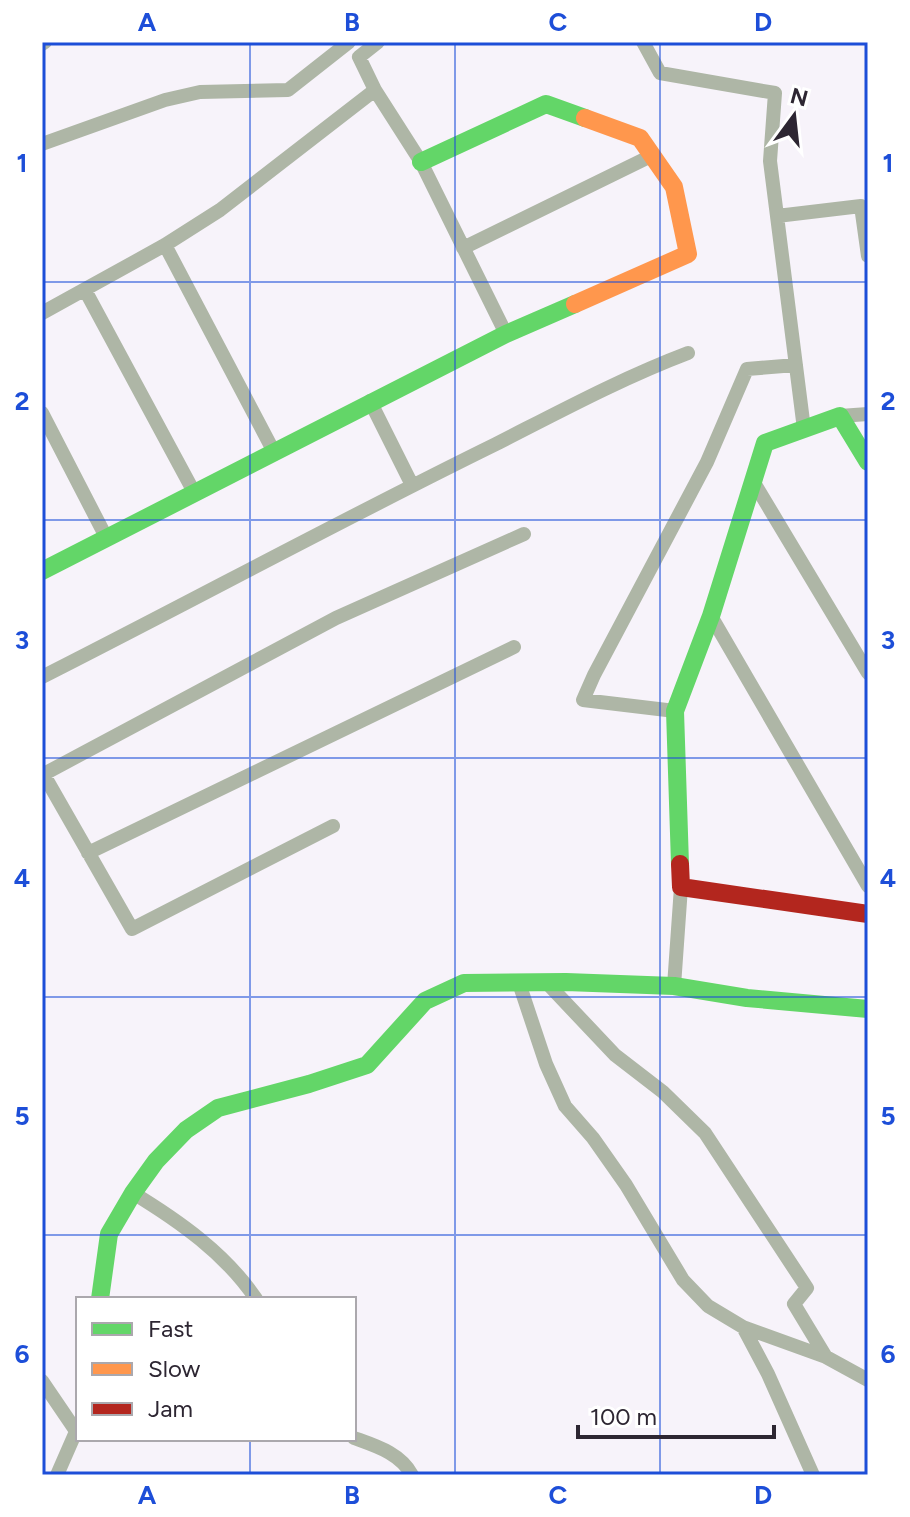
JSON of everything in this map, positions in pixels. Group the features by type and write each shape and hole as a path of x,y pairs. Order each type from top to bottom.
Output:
{"street":[{"path":"42,144 165,100 200,92 288,90 349,42"},
{"path":"378,42 359,57 375,90 421,162 506,334"},
{"path":"643,42 660,73 775,93 770,161 804,429"},
{"path":"42,313 165,245 220,210 375,90"},
{"path":"42,571 506,334 688,254 674,187 640,138 546,104 421,162"},
{"path":"463,248 653,155"},
{"path":"777,216 861,206 868,256"},
{"path":"165,245 274,452"},
{"path":"85,290 195,494"},
{"path":"42,677 412,485 647,368 688,353"},
{"path":"675,711 583,700 707,462 747,369 796,365"},
{"path":"370,401 412,485"},
{"path":"42,413 106,537"},
{"path":"674,986 681,887 675,711 711,616 765,443 840,416 868,414"},
{"path":"840,416 868,462"},
{"path":"753,481 868,673"},
{"path":"333,826 132,929 43,775 336,618 524,534"},
{"path":"711,616 868,886"},
{"path":"88,853 514,647"},
{"path":"681,887 868,914"},
{"path":"546,982 615,1055 663,1092 705,1133 807,1288 794,1304 826,1357"},
{"path":"100,1297 109,1234 156,1161 186,1130 218,1108 367,1065 425,1001 464,983 674,986 747,998 868,1009"},
{"path":"519,983 546,1064 565,1106 593,1138 626,1185 683,1280 708,1306 743,1327 826,1357 868,1380"},
{"path":"133,1193 211,1249 243,1280 255,1297"},
{"path":"743,1327 768,1374 813,1475"},
{"path":"42,1381 76,1428"},
{"path":"57,1475 76,1431"},
{"path":"356,1439 380,1447 406,1464 412,1475"}],"traffic: fast":[{"path":"421,162 546,104 585,118"},
{"path":"42,571 506,334 575,304"},
{"path":"680,864 675,711 711,616 765,443 840,416 868,462"},
{"path":"100,1297 109,1234 156,1161 186,1130 218,1108 367,1065 425,1001 464,983 566,982 674,986 747,998 868,1009"}],"traffic: slow":[{"path":"575,304 688,254 674,187 640,138 585,118"}],"traffic: jam":[{"path":"680,864 681,887 868,914"}]}
